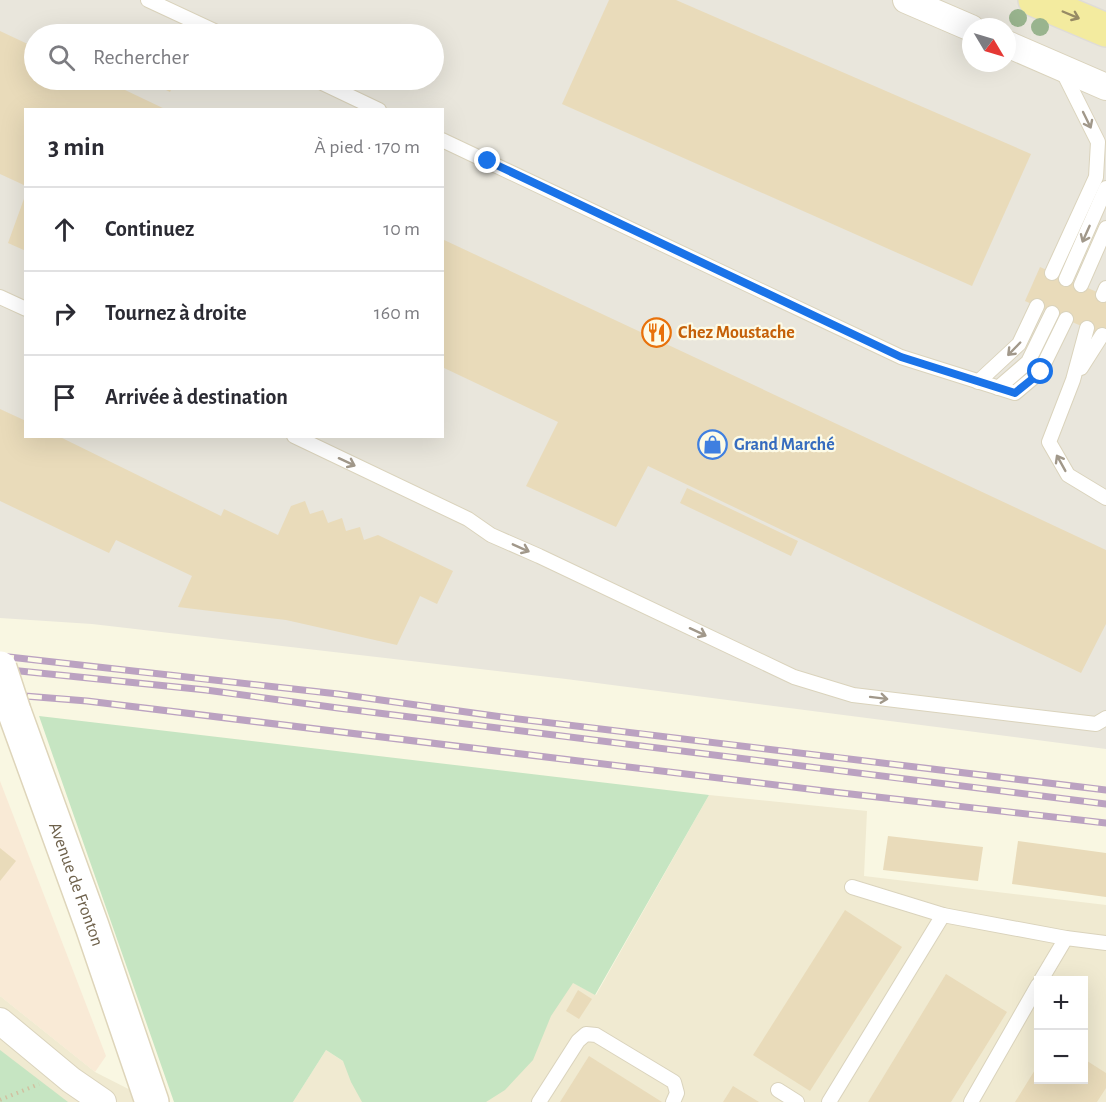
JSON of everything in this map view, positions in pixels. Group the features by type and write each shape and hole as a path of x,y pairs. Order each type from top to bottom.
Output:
{"main road":[{"path":"1035,0 1106,30"}],"street":[{"path":"906,0 962,24"},
{"path":"1016,48 1106,87"},
{"name":"Avenue de Fronton","path":"0,669 152,1102"},
{"path":"0,1021 72,1080 103,1102"}],"lane":[{"path":"148,0 200,24"},
{"path":"1053,273 1096,177 1098,142 1061,68"},
{"path":"337,90 375,108"},
{"path":"444,141 901,357 1015,393 1041,372 1066,319"},
{"path":"1066,279 1106,188"},
{"path":"1081,285 1106,228"},
{"path":"0,297 24,308"},
{"path":"978,382 1019,344 1037,306"},
{"path":"998,388 1028,362 1052,313"},
{"path":"1088,328 1073,380 1049,442 1068,475 1106,498"},
{"path":"1073,380 1102,335"},
{"path":"298,438 468,519 490,535 794,677 853,695 1096,724 1106,718"},
{"path":"852,887 943,915 1066,938 1106,943"},
{"path":"830,1102 943,915"},
{"path":"1044,976 1066,938"},
{"path":"971,1102 1034,993"},
{"path":"539,1102 578,1041 586,1034 596,1035 674,1082 677,1093 673,1102"},
{"path":"778,1090 797,1102"}],"path":[{"path":"0,1100 42,1083 62,1092 72,1080"}],"shaded area":[{"path":"0,0 1106,0 1106,749 566,679 92,624 0,618"},
{"path":"0,781 106,1056 95,1072 0,996"},
{"path":"709,795 867,811 864,876 1106,905 1106,1102 466,1102 564,978 596,995"},
{"path":"0,996 95,1072 154,1102 0,1102"},
{"path":"326,1050 405,1102 293,1102"}],"green space":[{"path":"39,716 709,795 595,995 573,983 551,1016 533,1060 505,1090 486,1102 362,1102 343,1061 326,1050 293,1102 174,1102"},
{"path":"0,1050 68,1102 0,1102"}],"building":[{"path":"609,0 676,0 1031,154 972,286 562,104"},
{"path":"0,31 24,42 24,90 125,90 163,108 24,108 24,185 0,174"},
{"path":"24,199 24,250 8,243"},
{"name":"Grand Marché","path":"444,240 1106,550 1106,624 1081,673 648,466 616,527 526,486 558,422 444,368"},
{"path":"1040,267 1106,296 1106,337 1025,301"},
{"path":"0,409 24,420 24,438 62,438 221,516 224,509 278,535 291,506 305,501 310,514 323,510 328,523 342,518 346,531 360,527 364,540 378,535 453,571 437,604 420,596 397,645 286,620 178,607 192,576 116,540 109,553 0,501"},
{"path":"687,488 798,541 791,556 680,503"},
{"path":"888,836 983,847 978,881 883,870"},
{"path":"1018,841 1106,853 1106,897 1012,884"},
{"path":"0,848 16,861 0,881"},
{"path":"845,910 902,947 810,1091 753,1055"},
{"path":"946,974 1007,1012 951,1102 868,1102"},
{"path":"578,990 592,999 579,1019 566,1011"},
{"path":"589,1056 662,1102 560,1102"},
{"path":"1088,1062 1106,1073 1106,1088 1097,1102 1015,1102 1034,1071 1034,1084 1088,1084"},
{"path":"733,1086 759,1102 723,1102"}],"railway":[{"path":"0,656 338,694 502,717 1106,790"},
{"path":"0,669 206,690 1106,804"},
{"path":"0,694 87,701 1106,823"}],"place":[{"name":"Chez Moustache","path":"657,332"},
{"name":"Grand Marché","path":"713,444"}],"route":[{"path":"488,161 901,357 1015,393 1041,372"}]}
